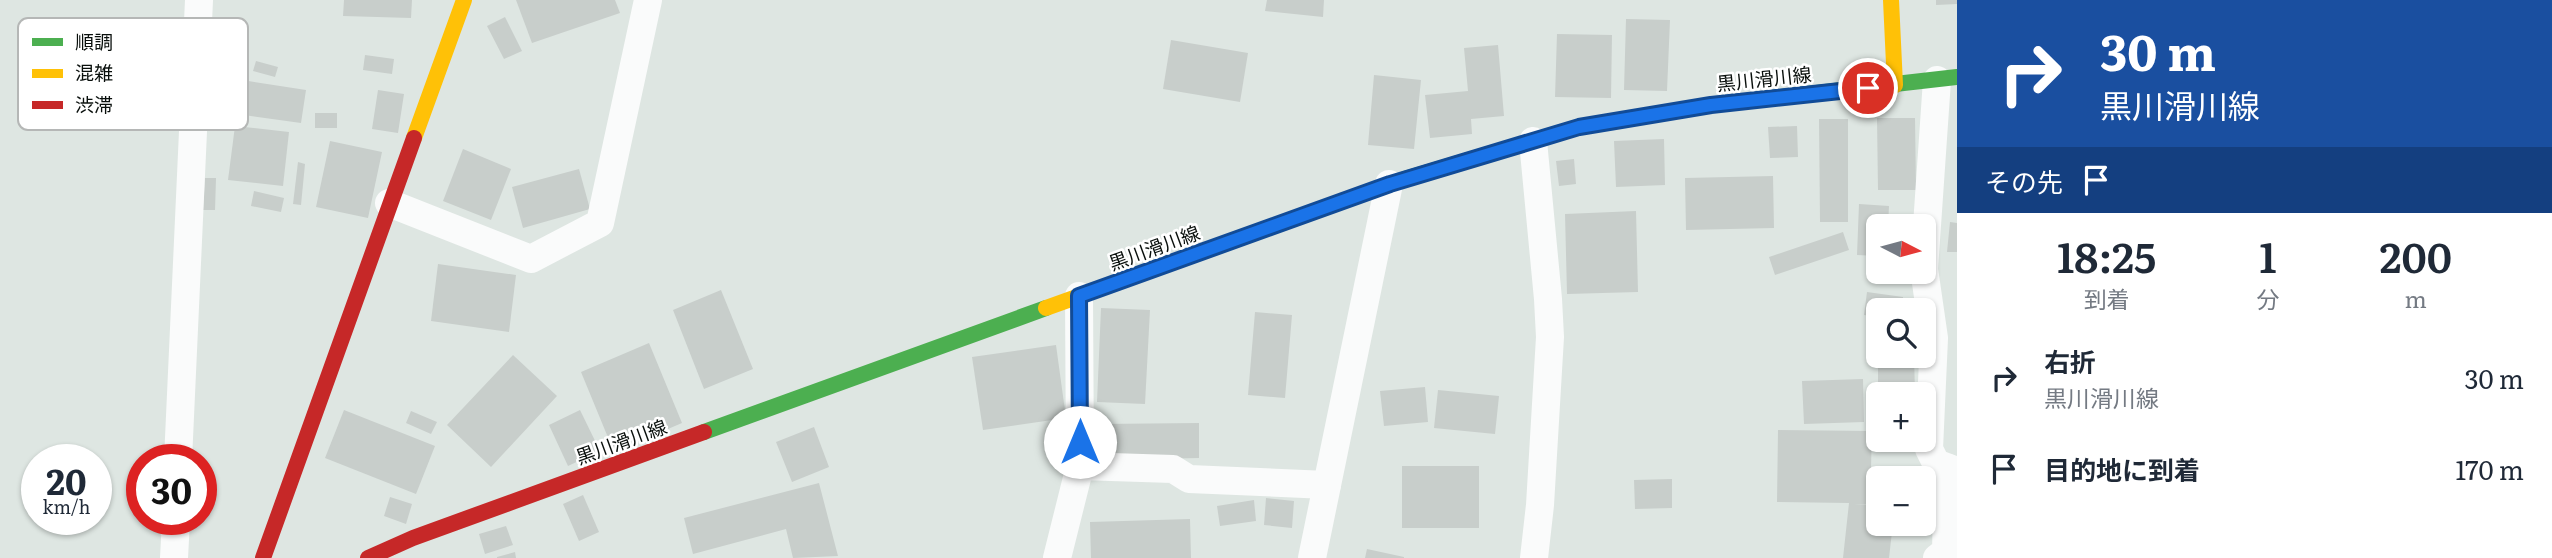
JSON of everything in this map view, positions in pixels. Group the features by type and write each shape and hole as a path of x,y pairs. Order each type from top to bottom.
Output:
{"main road":[{"path":"263,558 464,0"},
{"path":"1891,0 1895,85"},
{"name":"黒川滑川線","path":"368,558 413,538 1390,184 1579,127 1711,105 1947,78"}],"street":[{"path":"198,18 199,0"},
{"path":"389,203 531,259 600,223 648,0"},
{"path":"1937,558 1945,551 1952,470 1936,463 1929,449 1934,338 1924,269 1947,78"},
{"path":"179,444 193,130"},
{"path":"1533,141 1550,337 1540,505 1534,558"},
{"path":"1312,558 1390,184"},
{"path":"1057,558 1080,466 1079,296"},
{"path":"1080,466 1173,469 1189,479 1327,485"},
{"path":"174,558 175,535"}],"building":[{"path":"344,0 412,0 411,18 343,16"},
{"path":"516,0 615,0 620,13 532,43"},
{"path":"1267,0 1324,0 1323,17 1265,11"},
{"path":"1936,0 1957,0 1957,4 1936,5"},
{"path":"505,17 522,51 504,59 487,26"},
{"path":"1626,19 1670,20 1667,91 1624,90"},
{"path":"1557,34 1612,35 1611,98 1555,97"},
{"path":"1171,40 1248,53 1240,102 1163,89"},
{"path":"1498,45 1504,116 1471,119 1472,134 1430,138 1425,95 1468,91 1464,48"},
{"path":"365,55 394,59 392,74 363,70"},
{"path":"256,61 278,67 275,77 253,71"},
{"path":"1374,75 1421,80 1414,149 1368,145"},
{"path":"248,81 306,90 301,123 248,116"},
{"path":"378,90 404,94 398,133 372,129"},
{"path":"315,113 337,113 337,128 315,128"},
{"path":"1877,118 1915,118 1916,190 1878,190"},
{"path":"1819,119 1848,119 1848,222 1820,222"},
{"path":"1797,126 1798,157 1770,158 1768,127"},
{"path":"248,127 289,132 283,186 228,180 234,130 248,130"},
{"path":"1664,139 1665,185 1616,187 1614,141"},
{"path":"330,141 382,152 368,218 316,207"},
{"path":"463,149 511,169 491,220 443,201"},
{"path":"1574,159 1576,184 1559,186 1556,161"},
{"path":"298,162 305,164 301,205 293,204"},
{"path":"579,169 590,209 523,228 512,187"},
{"path":"1773,176 1774,228 1686,230 1685,178"},
{"path":"205,178 216,178 215,210 203,210"},
{"path":"254,191 284,198 281,212 251,206"},
{"path":"1859,204 1889,206 1889,214 1866,214 1866,255 1857,255"},
{"path":"1636,211 1638,292 1567,294 1565,214"},
{"path":"1950,222 1957,223 1957,252 1947,252"},
{"path":"1843,232 1849,250 1775,275 1769,257"},
{"path":"438,264 516,275 509,332 431,321"},
{"path":"721,290 753,369 704,389 673,310"},
{"path":"1867,292 1903,297 1903,298 1866,298"},
{"path":"1101,308 1150,310 1145,404 1097,402"},
{"path":"1255,312 1292,315 1285,398 1248,395"},
{"path":"649,343 682,423 614,452 581,372"},
{"path":"1056,345 1066,418 983,430 972,357"},
{"path":"513,355 557,396 491,467 447,425"},
{"path":"1878,368 1914,368 1915,382 1878,382"},
{"path":"1863,379 1864,422 1804,424 1802,381"},
{"path":"1425,387 1428,422 1384,426 1380,391"},
{"path":"1438,390 1499,396 1495,434 1434,428"},
{"path":"344,410 435,446 416,494 325,458"},
{"path":"580,410 600,451 568,466 549,425"},
{"path":"411,411 437,422 431,434 406,423"},
{"path":"1199,423 1199,458 1100,460 1100,424"},
{"path":"814,427 829,467 792,482 776,442"},
{"path":"1778,430 1866,431 1866,452 1871,452 1871,466 1866,466 1866,504 1854,504 1866,505 1866,536 1892,536 1889,558 1843,558 1849,503 1777,502"},
{"path":"1402,466 1479,466 1479,528 1402,528"},
{"path":"1672,479 1672,508 1635,509 1634,480"},
{"path":"819,483 838,556 793,558 786,529 693,554 684,518"},
{"path":"583,495 599,532 579,541 563,504"},
{"path":"390,497 412,504 406,524 384,516"},
{"path":"1266,498 1294,501 1292,528 1264,525"},
{"path":"1254,500 1256,521 1220,526 1217,506"},
{"path":"1190,519 1191,558 1091,558 1090,522"},
{"path":"506,526 513,545 485,554 479,534"},
{"path":"1367,549 1404,557 1404,558 1365,558"},
{"path":"515,552 516,558 497,558 497,557"}],"traffic: fast":[{"path":"1405,179 1579,127 1711,105 1957,77"},
{"path":"704,432 1046,308"}],"traffic: slow":[{"path":"414,138 464,0"},
{"path":"1891,0 1895,85"},
{"path":"1046,308 1405,179"}],"traffic: jam":[{"path":"263,558 414,138"},
{"path":"368,558 413,538 704,432"}],"route":[{"path":"1080,442 1079,296 1390,184 1579,127 1711,105 1868,88"}]}
